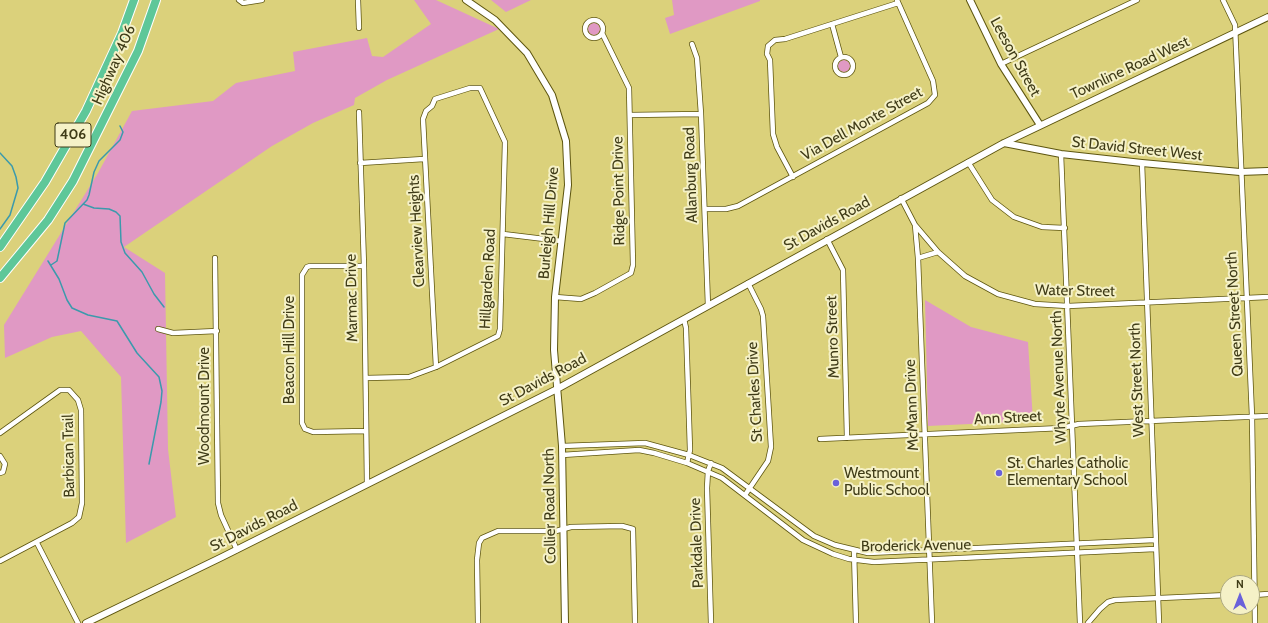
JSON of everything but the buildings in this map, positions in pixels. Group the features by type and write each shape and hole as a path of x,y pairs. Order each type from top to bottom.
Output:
{"highway":[{"name":"Highway 406","path":"0,247 46,182 86,111 122,33 133,0"},
{"name":"Highway 406","path":"0,278 48,220 73,181 138,51 156,0"},
{"path":"138,51 159,0"},
{"path":"0,284 48,220"},
{"path":"0,243 11,230"}],"street":[{"path":"238,0 242,3 262,0"},
{"path":"358,0 359,28"},
{"name":"Burleigh Hill Drive","path":"466,0 495,20 527,53 552,94 562,127 568,163 568,185 555,297 554,350 556,389"},
{"name":"Leeson Street","path":"970,0 1001,64 1040,125"},
{"path":"1001,64 1137,0"},
{"name":"Queen Street North","path":"1223,0 1235,25 1234,33 1240,172 1252,416 1254,575"},
{"path":"793,177 777,147 773,134 770,60 767,54 768,46 775,40 785,39 832,24 897,1"},
{"name":"Via Dell Monte Street","path":"705,209 726,209 738,206 928,103 935,96 933,81 897,1"},
{"name":"Townline Road West","path":"1004,143 1268,17"},
{"name":"Ridge Point Drive","path":"555,297 581,299 596,293 631,273 633,266 628,85 602,32 602,23 596,20 590,20 585,24 585,31 588,36 598,37 602,32"},
{"path":"832,24 841,57"},
{"name":"Allanburg Road","path":"692,44 697,58 701,114 708,306"},
{"path":"841,57 847,57 852,62 853,68 847,75 840,74 836,70 834,64 841,57"},
{"name":"Hillgarden Road","path":"366,378 409,377 436,367 498,336 500,329 505,142 480,88 470,88 435,99"},
{"name":"Clearview Heights","path":"435,99 432,106 426,111 423,119 436,367"},
{"name":"Marmac Drive","path":"359,112 364,266 367,484"},
{"path":"630,115 701,114"},
{"name":"St David Street West","path":"1004,143 1062,154 1142,163 1240,172 1268,171"},
{"name":"St Davids Road","path":"86,623 237,550 556,389 901,198 1004,143"},
{"name":"Whyte Avenue North","path":"1062,154 1080,623"},
{"path":"360,163 424,159"},
{"path":"968,162 992,200 1009,214 1037,226 1065,228"},
{"name":"West Street North","path":"1142,163 1155,549 1159,623"},
{"name":"Water Street","path":"901,198 915,225 938,252 965,276 998,294 1036,304 1068,306 1268,297"},
{"name":"McMann Drive","path":"915,225 918,258 932,623"},
{"path":"503,234 561,241"},
{"name":"Munro Street","path":"827,239 843,270 847,438"},
{"path":"918,258 938,252"},
{"name":"Woodmount Drive","path":"215,258 218,503 221,515 237,550"},
{"name":"Beacon Hill Drive","path":"364,266 310,266 307,267 302,276 302,423 305,429 313,432 366,431"},
{"name":"St Charles Drive","path":"745,495 768,461 771,448 763,316 748,283"},
{"path":"684,319 686,328 689,455 687,463"},
{"path":"158,329 173,333 217,331"},
{"name":"Collier Road North","path":"556,389 562,446 565,623"},
{"name":"Barbican Trail","path":"0,433 60,390 69,390 78,400 80,410 82,503 79,517 72,523 37,543 0,561"},
{"name":"Ann Street","path":"820,439 1062,428 1073,425 1268,416"},
{"name":"Broderick Avenue","path":"562,446 645,443 689,455 711,463 729,472 814,536 854,551 877,553 929,552 1155,540"},
{"name":"Broderick Avenue","path":"562,455 639,450 687,463 722,478 803,540 833,554 854,560 874,562 1155,549"},
{"path":"0,456 5,464 3,472 0,474"},
{"name":"Parkdale Drive","path":"711,463 708,471 707,488 711,623"},
{"path":"478,623 477,560 479,543 482,538 498,531 556,531 564,529 622,526 633,529 635,623"},
{"path":"37,543 78,623"},
{"path":"854,551 856,623"},
{"path":"1088,623 1108,602 1128,598 1220,596"}],"shaded area":[{"path":"414,0 436,0 499,29 387,80 355,98 354,105 313,123 272,146 124,247 165,273 168,449 176,517 126,543 121,377 81,331 52,337 5,358 4,325 98,173 132,111 213,101 236,83 295,71 293,52 367,38 372,56 383,57 431,24"},
{"path":"491,0 531,0 506,12"},
{"path":"672,0 760,1 670,34 665,18 674,15"},
{"path":"592,23 596,23 600,29 596,35 592,35 588,31 588,27"},
{"path":"842,60 846,60 850,66 846,72 842,72 838,68 838,64"},
{"path":"925,300 971,327 1028,342 1033,421 928,426"}],"waterway":[{"path":"51,265 57,261 65,223 87,200 94,172 99,161 120,140 123,132 120,126"},
{"path":"0,153 12,166 18,188 10,215 0,229"},
{"path":"83,204 94,208 109,209 116,212 120,216 121,242 125,253 142,272 154,294 164,307"},
{"path":"48,261 59,279 67,300 72,308 88,315 117,321 137,353 159,377 162,391 161,402 149,464"}],"place":[{"name":"St. Charles Catholic Elementary School","path":"999,473"},
{"name":"Westmount Public School","path":"836,483"}]}
